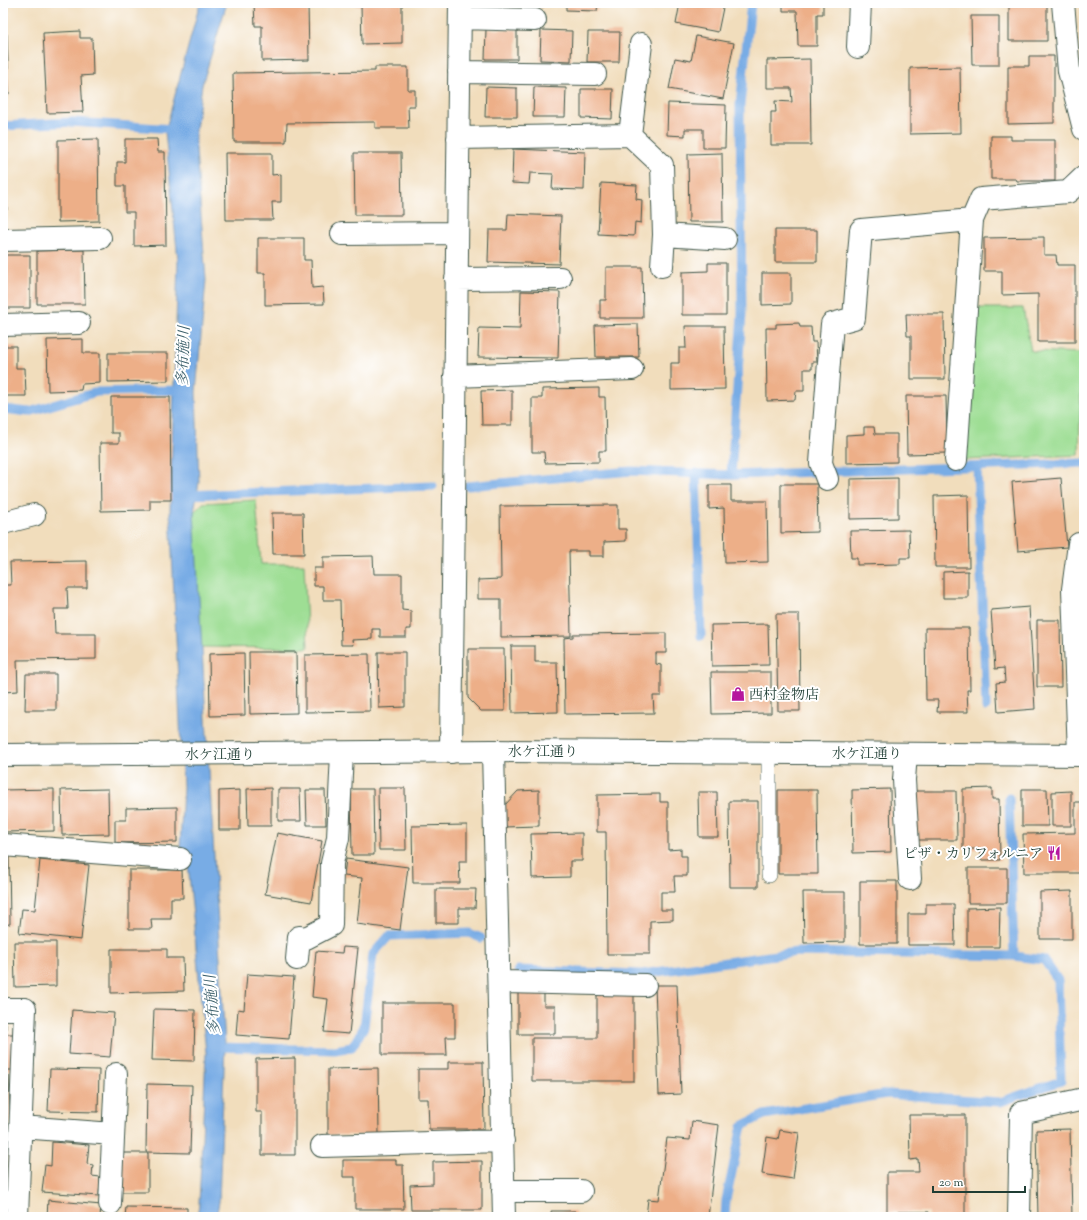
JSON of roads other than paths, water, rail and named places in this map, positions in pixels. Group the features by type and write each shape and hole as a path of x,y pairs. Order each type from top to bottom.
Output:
{"street":[{"path":"858,47 860,3"},
{"path":"1063,3 1069,71 1084,130"},
{"path":"451,752 460,10 535,20"},
{"path":"630,135 641,44"},
{"path":"459,72 595,74"},
{"path":"458,138 630,135 662,165 664,235 662,266"},
{"path":"956,460 972,220 981,199 1068,192 1084,177"},
{"path":"824,471 832,324 854,318 861,230 972,220"},
{"path":"342,234 457,232"},
{"path":"664,235 725,239"},
{"path":"3,240 100,238"},
{"path":"456,279 560,278"},
{"path":"3,324 79,323"},
{"path":"455,376 632,369"},
{"path":"3,523 34,514"},
{"path":"1079,544 1073,590 1081,755"},
{"path":"493,751 504,1217"},
{"name":"水ケ江通り","path":"3,755 493,751 1081,755"},
{"path":"297,958 299,937 306,938 331,925 332,863 338,838 342,753"},
{"path":"906,754 904,780 910,879"},
{"path":"3,845 180,859"},
{"path":"499,982 644,985"},
{"path":"3,1009 25,1009 17,1217"},
{"path":"110,1204 116,1074"},
{"path":"1019,1217 1021,1113 1084,1099"},
{"path":"21,1127 113,1134"},
{"path":"322,1146 503,1141"},
{"path":"503,1191 581,1191"}],"lane":[{"path":"769,753 769,875"}],"water":[{"name":"多布施川","path":"200,3 227,3 202,85 195,137 206,280 196,392 199,482 194,512 225,1044 219,1202 216,1217 197,1217 199,1204 206,1053 187,853 180,849 183,787 170,511 178,260 165,132"}],"waterway":[{"path":"731,475 742,314 740,105 751,3"},
{"path":"3,126 73,122 173,129"},
{"name":"多布施川","path":"3,409 29,412 97,392 182,390"},
{"path":"468,486 631,471 731,475 1084,463"},
{"path":"977,467 986,707"},
{"path":"696,473 701,636"},
{"path":"184,495 433,486"},
{"path":"518,970 642,974 797,952 1014,956 1009,798"},
{"path":"216,1047 335,1050 352,1047 364,1027 373,954 389,936 469,933 481,938"},
{"path":"725,1217 726,1200 742,1126 764,1115 887,1094 1000,1102 1061,1081 1058,980 1044,960 1014,956"}],"place":[{"name":"西村金物店","path":"738,694"},
{"name":"ピザ・カリフォルニア","path":"1054,853"}]}
